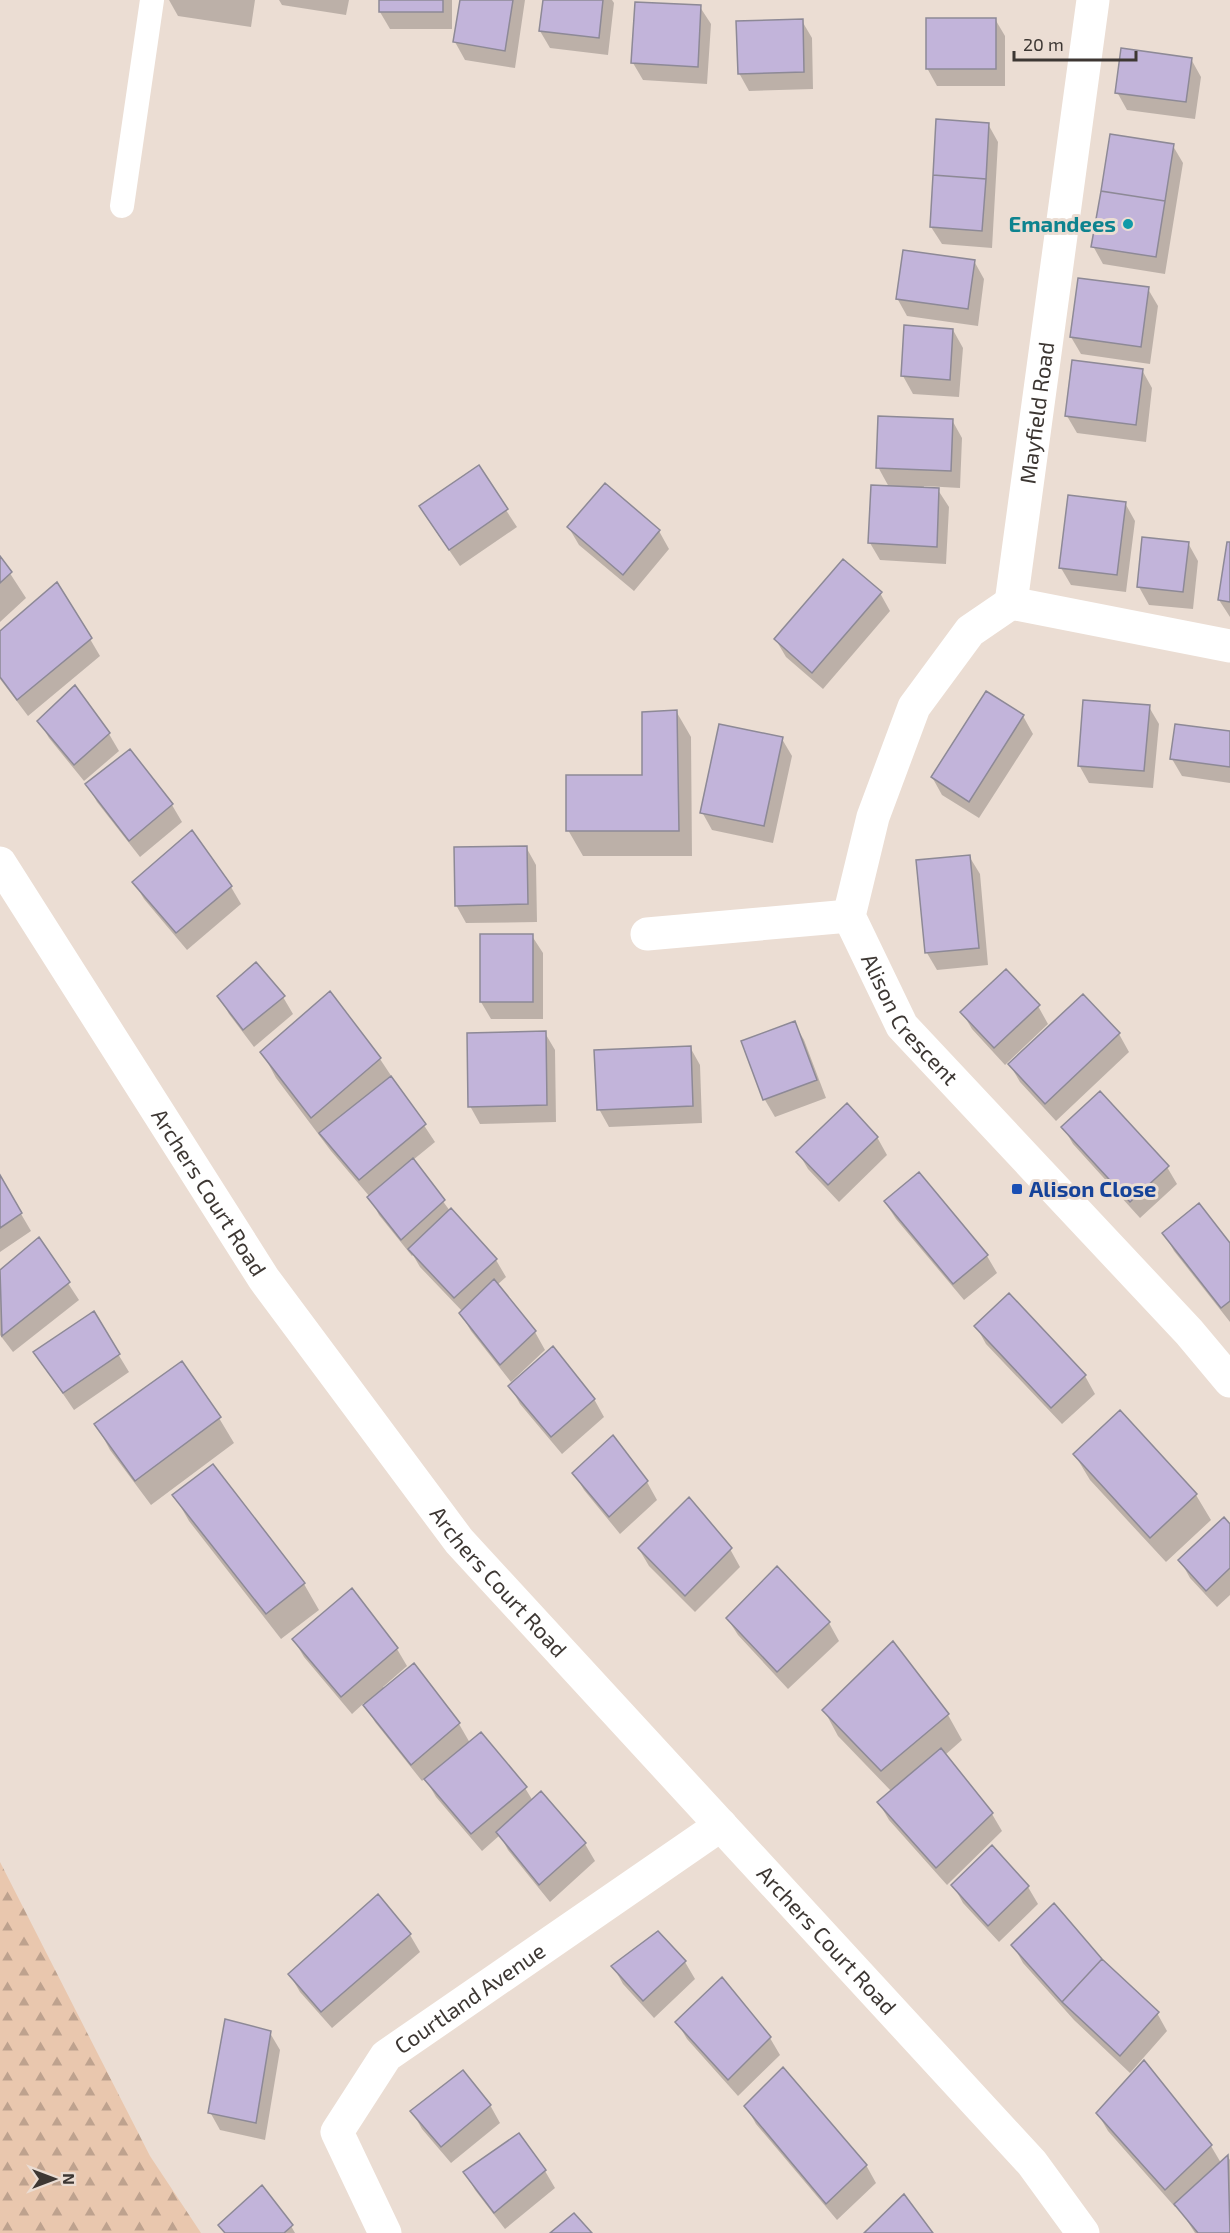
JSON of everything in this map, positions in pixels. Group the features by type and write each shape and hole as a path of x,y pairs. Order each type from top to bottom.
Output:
{"street":[{"name":"Mayfield Road","path":"1011,603 1093,0"},
{"path":"647,934 849,916 873,816 915,707 970,631 1011,603 1230,646"},
{"name":"Archers Court Road","path":"0,863 264,1279 459,1541 1032,2163 1083,2233"},
{"name":"Alison Crescent","path":"849,916 902,1026 1189,1332 1230,1381"},
{"name":"Courtland Avenue","path":"385,2233 337,2132 386,2056 721,1825"}],"lane":[{"path":"122,207 152,0"}],"green space":[{"path":"0,1862 150,2156 201,2233 0,2233"}],"building":[{"path":"379,0 443,0 443,12 379,12"},
{"path":"460,0 513,0 505,51 453,42"},
{"path":"543,0 603,0 599,38 539,31"},
{"path":"635,2 701,5 698,67 631,63"},
{"path":"926,18 996,18 996,69 926,69"},
{"path":"803,19 804,72 738,74 736,21"},
{"path":"1121,48 1192,58 1186,102 1115,93"},
{"path":"936,119 989,123 986,179 933,175"},
{"path":"1110,134 1174,144 1165,201 1101,191"},
{"path":"933,175 986,179 982,231 930,227"},
{"name":"Emandees","path":"1101,191 1165,201 1156,257 1091,247"},
{"path":"903,250 975,260 968,309 896,299"},
{"path":"1078,278 1149,287 1141,347 1070,337"},
{"path":"904,325 953,329 950,380 901,376"},
{"path":"1072,360 1143,369 1136,425 1065,416"},
{"path":"878,416 953,419 951,471 876,468"},
{"path":"479,465 508,509 449,550 419,506"},
{"path":"605,483 660,530 623,575 567,527"},
{"path":"871,485 939,488 937,547 868,543"},
{"path":"1068,495 1126,502 1117,575 1059,568"},
{"path":"1142,537 1189,542 1183,592 1137,587"},
{"path":"1227,542 1230,542 1230,602 1218,600"},
{"path":"0,556 12,572 0,583"},
{"path":"843,559 882,592 812,673 774,639"},
{"path":"57,582 92,638 17,700 0,677 0,631"},
{"path":"75,685 110,733 74,765 37,721"},
{"path":"986,691 1024,715 969,802 931,777"},
{"path":"1083,700 1150,705 1144,771 1078,766"},
{"path":"677,710 679,831 566,831 566,775 642,775 642,712"},
{"path":"719,724 783,737 764,826 700,813"},
{"path":"1175,724 1230,731 1230,767 1170,759"},
{"path":"130,749 173,804 129,841 85,784"},
{"path":"192,830 232,886 176,933 132,882"},
{"path":"527,846 528,904 455,906 454,847"},
{"path":"970,855 979,948 925,953 916,860"},
{"path":"480,934 533,934 533,1002 480,1002"},
{"path":"256,962 285,996 243,1030 217,996"},
{"path":"1006,969 1040,1005 994,1048 960,1012"},
{"path":"330,991 381,1058 311,1118 260,1052"},
{"path":"1083,994 1120,1033 1045,1104 1008,1064"},
{"path":"795,1021 817,1080 763,1100 741,1041"},
{"path":"546,1031 547,1105 468,1107 467,1033"},
{"path":"691,1046 693,1106 597,1110 594,1050"},
{"path":"391,1076 426,1124 359,1180 319,1133"},
{"path":"1100,1091 1169,1166 1130,1202 1061,1127"},
{"path":"847,1103 878,1137 828,1185 796,1152"},
{"path":"413,1158 445,1200 401,1240 367,1197"},
{"path":"919,1172 988,1255 953,1284 884,1201"},
{"path":"0,1175 22,1213 0,1228"},
{"path":"1199,1203 1230,1243 1230,1301 1221,1308 1162,1233"},
{"path":"451,1208 497,1259 454,1298 408,1249"},
{"path":"39,1237 70,1282 2,1336 0,1270"},
{"path":"494,1279 536,1331 500,1365 459,1313"},
{"path":"1009,1293 1086,1375 1051,1408 974,1326"},
{"path":"94,1311 120,1354 63,1393 33,1352"},
{"path":"553,1346 595,1399 551,1437 508,1386"},
{"path":"182,1361 221,1417 135,1481 94,1424"},
{"path":"1120,1410 1197,1494 1150,1538 1073,1454"},
{"path":"613,1435 648,1481 609,1517 572,1473"},
{"path":"213,1464 305,1583 266,1614 172,1495"},
{"path":"689,1497 732,1548 685,1596 638,1548"},
{"path":"1224,1517 1230,1524 1230,1568 1206,1591 1178,1560"},
{"path":"777,1566 830,1622 777,1672 726,1618"},
{"path":"352,1588 398,1648 341,1697 292,1639"},
{"path":"893,1641 949,1714 881,1771 822,1710"},
{"path":"414,1663 460,1723 411,1765 363,1705"},
{"path":"481,1732 527,1787 471,1834 424,1779"},
{"path":"941,1748 993,1813 936,1868 877,1802"},
{"path":"541,1791 586,1843 539,1885 496,1832"},
{"path":"992,1845 1029,1886 988,1926 951,1885"},
{"path":"378,1894 411,1934 321,2012 288,1974"},
{"path":"1054,1903 1102,1959 1062,2002 1011,1945"},
{"path":"658,1931 686,1961 643,2001 611,1966"},
{"path":"1102,1959 1159,2012 1120,2056 1062,2002"},
{"path":"722,1977 771,2037 728,2080 675,2022"},
{"path":"225,2019 271,2031 256,2123 208,2113"},
{"path":"1144,2060 1212,2145 1165,2190 1096,2113"},
{"path":"783,2067 867,2165 826,2204 744,2106"},
{"path":"463,2070 491,2105 441,2147 410,2111"},
{"path":"519,2133 546,2170 494,2213 463,2172"},
{"path":"1228,2155 1230,2233 1198,2233 1174,2204"},
{"path":"262,2185 293,2225 284,2233 225,2233 218,2225"},
{"path":"904,2194 933,2233 864,2233"},
{"path":"574,2213 592,2233 550,2233"}],"place":[{"name":"Emandees","path":"1128,224"},
{"name":"Alison Close","path":"1017,1189"}]}
